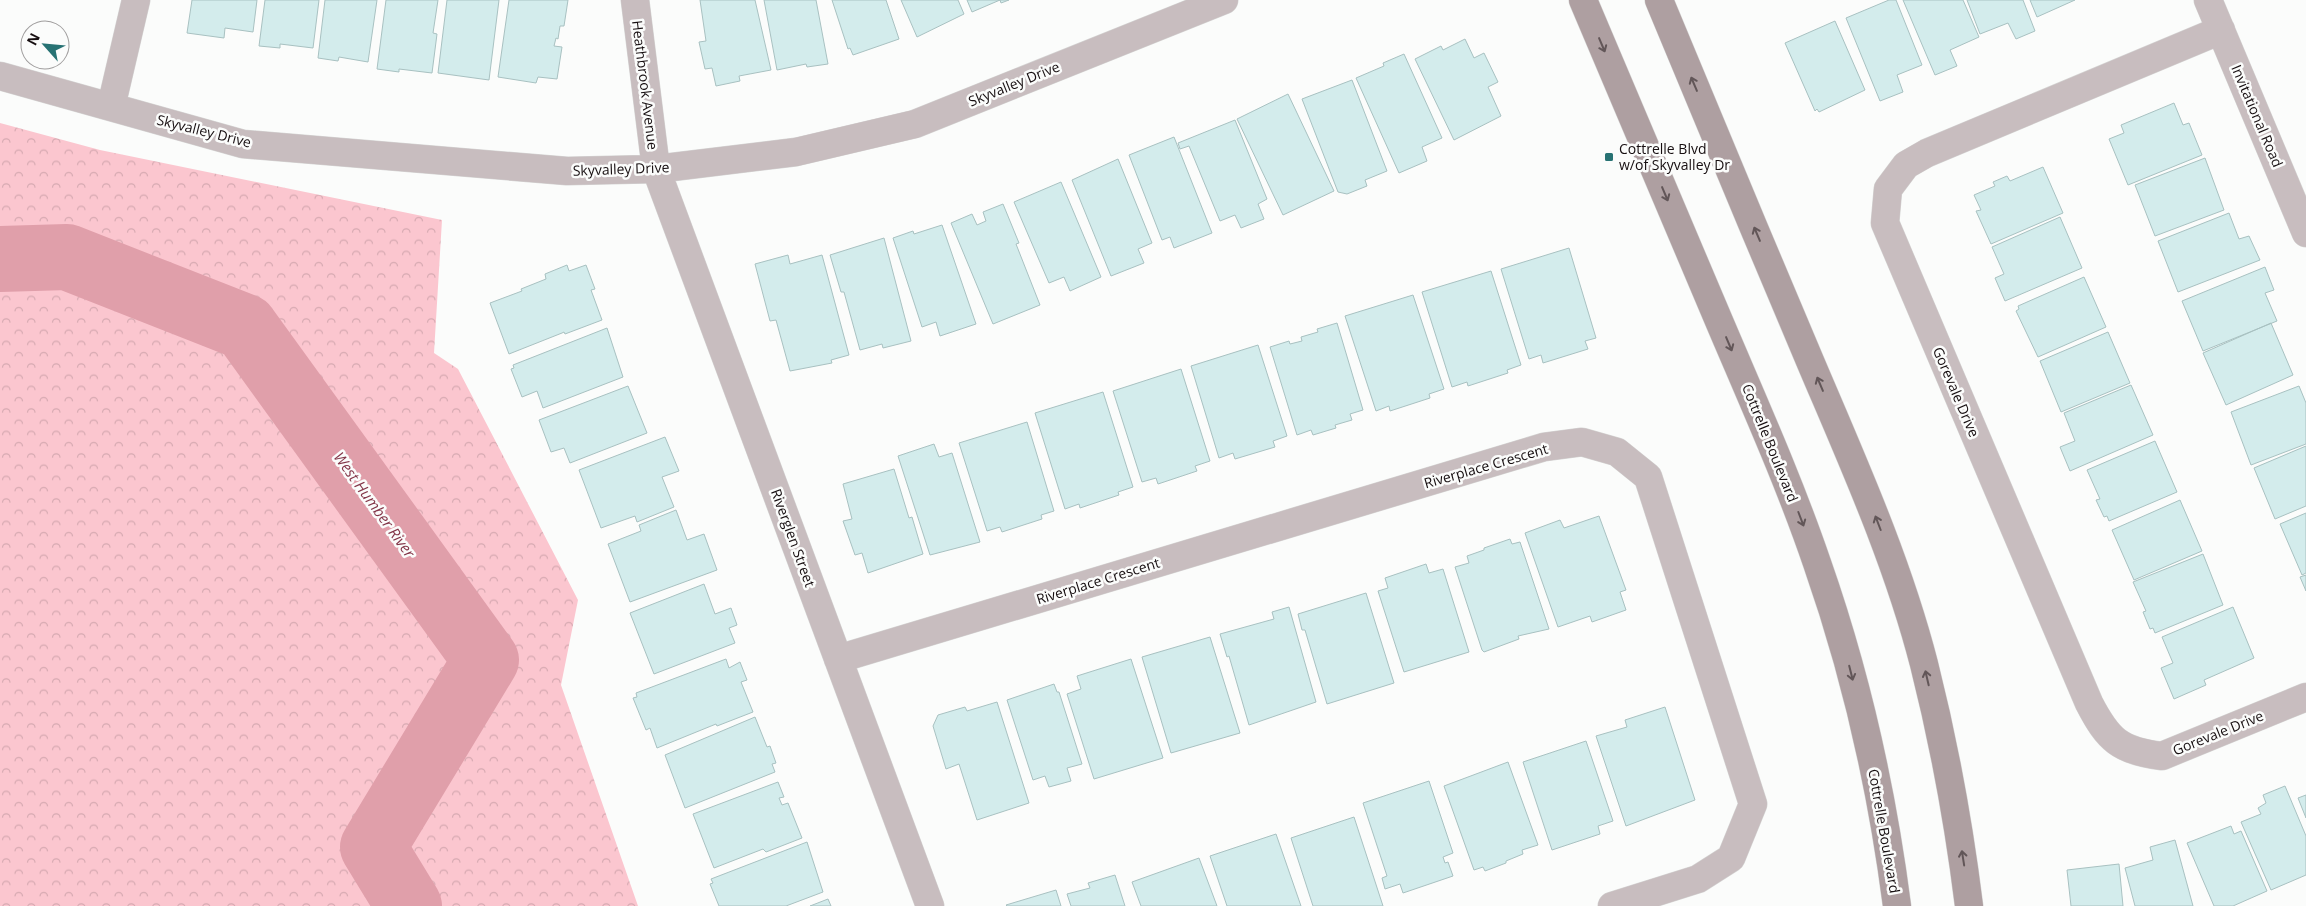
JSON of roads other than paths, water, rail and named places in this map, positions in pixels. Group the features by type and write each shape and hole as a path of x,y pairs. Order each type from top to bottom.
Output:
{"main road":[{"name":"Cottrelle Boulevard","path":"1583,0 1756,409 1817,563 1848,662 1862,716 1882,811 1897,906"},
{"path":"1659,0 1858,474 1894,567 1924,663 1938,726 1954,805 1969,906"}],"street":[{"path":"110,107 136,0"},
{"name":"Heathbrook Avenue","path":"635,0 656,169"},
{"name":"Invitational Road","path":"2208,0 2306,233"},
{"name":"Skyvalley Drive","path":"0,76 243,144 567,171 656,169 796,152 915,124 1215,2"},
{"name":"Gorevale Drive","path":"2221,30 1927,153 1906,165 1888,189 1885,223 2089,703 2099,722 2114,741 2138,753 2162,756 2306,697"},
{"name":"Riverglen Street","path":"656,169 930,906"},
{"name":"Riverplace Crescent","path":"838,659 1544,447 1582,442 1617,452 1648,477 1753,804 1731,858 1698,879 1612,906"}],"waterway":[{"name":"West Humber River","path":"0,259 67,257 245,327 486,660 373,847 409,906"}],"place":[{"name":"Cottrelle Blvd w/of Skyvalley Dr","path":"1609,157"}]}
